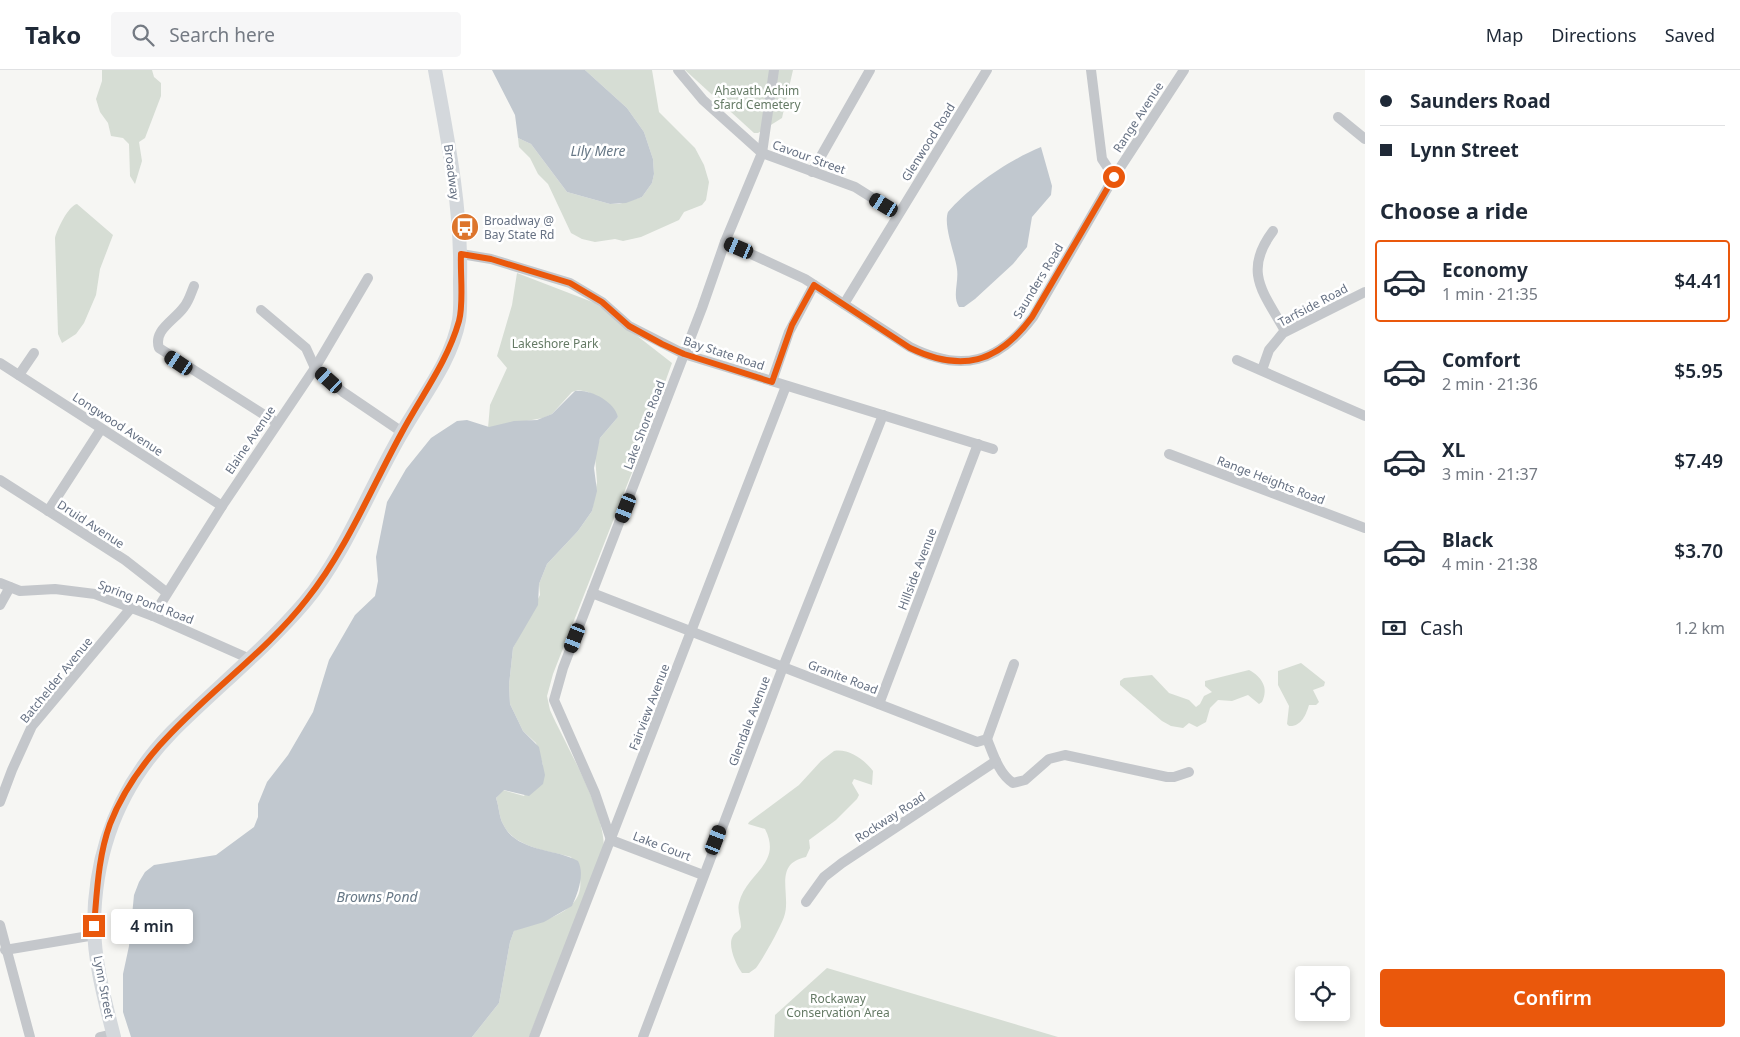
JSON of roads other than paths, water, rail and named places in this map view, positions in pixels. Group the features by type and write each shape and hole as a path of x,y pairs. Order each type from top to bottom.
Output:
{"main road":[{"name":"Broadway","path":"435,70 450,152 461,254 460,274"},
{"name":"Lynn Street","path":"109,1036 95,935 99,866 110,824 134,779 170,735 272,638 313,591 329,568 402,432 441,368 459,319 460,274"}],"street":[{"name":"Cavour Street","path":"678,70 703,100 762,153 854,187 898,214"},
{"name":"Lake Shore Road","path":"611,840 595,793 554,700 563,668 725,242 762,153 774,70"},
{"path":"812,172 870,70"},
{"name":"Glenwood Road","path":"844,304 987,70"},
{"path":"1091,70 1102,159 1114,177"},
{"name":"Range Avenue","path":"1114,177 1184,70"},
{"path":"1338,117 1365,139"},
{"name":"Saunders Road","path":"725,242 814,285 910,348 926,355 959,362 991,355 1007,346 1020,334 1032,317 1114,177"},
{"path":"1273,231 1259,252 1257,273 1262,288 1285,331"},
{"name":"Bay State Road","path":"461,254 491,259 570,283 602,302 629,326 684,354 993,449"},
{"name":"Elaine Avenue","path":"153,616 166,592 222,506 315,368 368,278"},
{"path":"772,382 792,325 814,285"},
{"path":"194,286 184,306 159,333 158,348 277,423"},
{"name":"Tarfside Road","path":"1262,370 1269,350 1285,331 1365,292"},
{"path":"261,310 306,348 315,368 343,392 402,432"},
{"path":"19,375 34,353"},
{"path":"1237,360 1365,416"},
{"name":"Longwood Avenue","path":"0,363 222,506"},
{"name":"Fairview Avenue","path":"534,1037 786,386"},
{"name":"Glendale Avenue","path":"643,1037 783,667 884,415"},
{"path":"48,511 101,429"},
{"name":"Hillside Avenue","path":"879,704 978,444"},
{"name":"Range Heights Road","path":"1169,454 1365,528"},
{"name":"Druid Avenue","path":"0,480 124,560 166,592"},
{"path":"0,605 5,585"},
{"name":"Spring Pond Road","path":"5,585 20,590 55,589 95,594 153,616 250,659"},
{"name":"Granite Road","path":"592,593 977,742 987,739"},
{"name":"Batchelder Avenue","path":"0,802 32,726 131,608"},
{"path":"1014,664 987,739 996,761 1008,780 1019,783 1043,763 1057,757 1073,755 1167,777 1174,778 1189,772"},
{"name":"Rockway Road","path":"806,902 824,877 842,863 996,761"},
{"name":"Lake Court","path":"611,840 703,875"},
{"path":"0,925 5,950 30,1037"},
{"path":"5,950 95,935"}],"water":[{"name":"Lily Mere","path":"492,70 585,70 627,108 644,132 653,159 654,174 652,183 642,197 626,203 610,204 567,192 531,144 518,138 515,115"},
{"path":"1041,147 1052,186 1051,195 1032,217 1027,247 1013,264 975,299 964,307 959,307 956,298 957,269 947,225 948,212 967,193 991,175 1029,152"},
{"name":"Browns Pond","path":"575,391 587,392 601,397 612,406 618,417 600,438 594,468 597,491 592,511 578,531 547,564 539,584 538,605 513,648 509,685 510,704 523,731 539,747 545,775 543,784 529,796 504,790 496,798 503,824 517,840 526,845 578,861 581,878 572,906 544,922 514,931 510,942 499,1003 472,1037 131,1037 123,1012 123,974 129,946 134,895 139,882 145,872 154,865 216,855 254,827 258,817 258,804 267,782 288,755 313,712 329,660 355,615 375,596 378,581 376,557 387,502 406,469 431,438 457,421 467,420 489,427 514,421 537,420 552,414"}],"place":[{"name":"Broadway @ Bay State Rd","path":"465,227"}],"park label":[{"name":"Ahavath Achim Sfard Cemetery","path":"757,97"},
{"name":"Lakeshore Park","path":"555,343"},
{"name":"Rockaway Conservation Area","path":"838,1005"}]}
